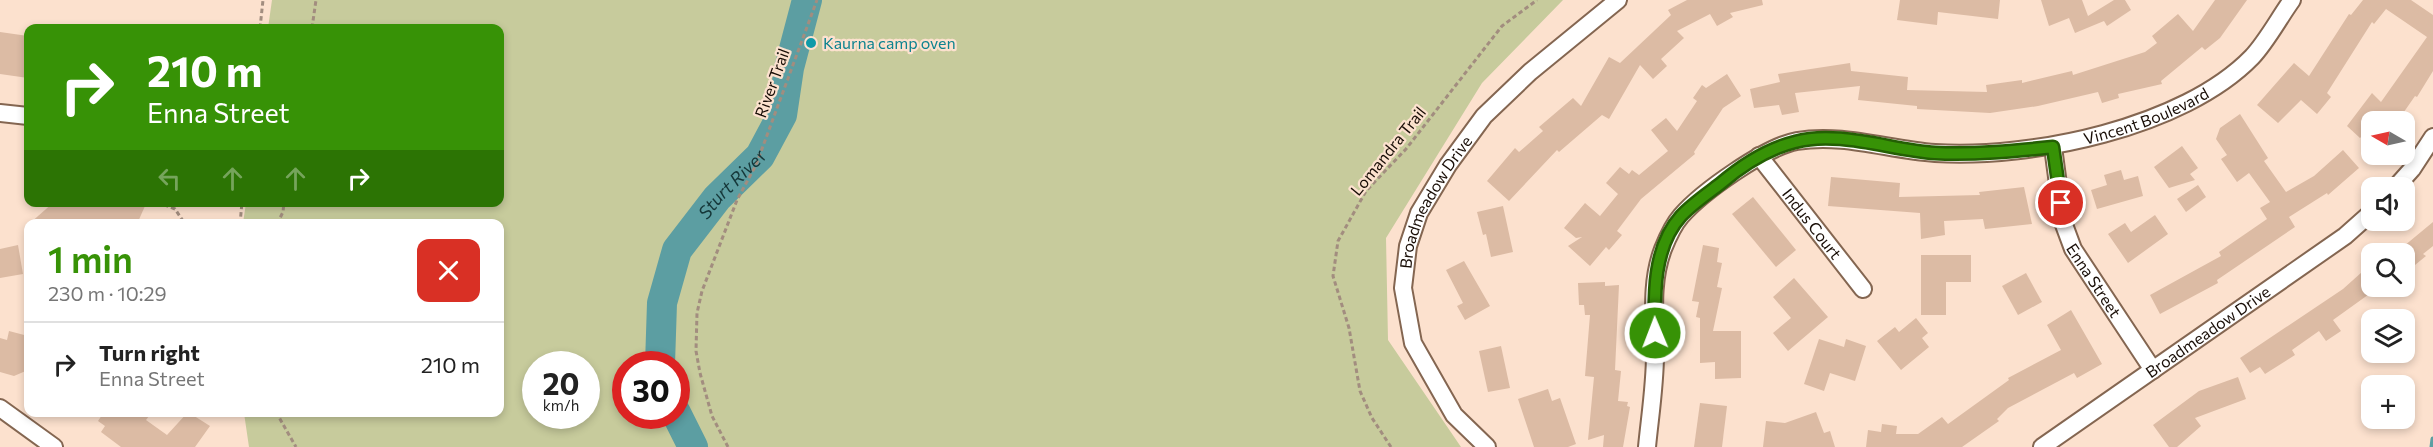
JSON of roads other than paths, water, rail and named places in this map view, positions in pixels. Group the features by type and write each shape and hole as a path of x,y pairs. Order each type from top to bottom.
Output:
{"street":[{"name":"Broadmeadow Drive","path":"1487,447 1454,415 1413,343 1403,288 1408,246 1419,213 1448,165 1484,116 1530,72 1618,0"},
{"name":"Vincent Boulevard","path":"1647,447 1655,357 1654,286 1663,249 1680,217 1731,174 1759,156 1796,141 1841,139 1935,153 2009,151 2053,147 2174,111 2216,87 2253,56 2292,0"},
{"path":"0,113 24,116"},
{"path":"2405,177 2433,137"},
{"name":"Enna Street","path":"2053,147 2063,222 2073,249 2153,370"},
{"name":"Indus Court","path":"1759,156 1863,289"},
{"name":"Broadmeadow Drive","path":"2042,447 2345,236 2361,222"},
{"path":"0,408 54,447"}],"waterway":[{"name":"Sturt River","path":"660,351 662,303 677,250 717,198 760,156 782,115 789,68 807,0"},
{"name":"Sturt River","path":"684,429 693,447"},
{"path":"2432,447 2433,439"}],"place":[{"name":"Kaurna camp oven","path":"811,43"}]}
